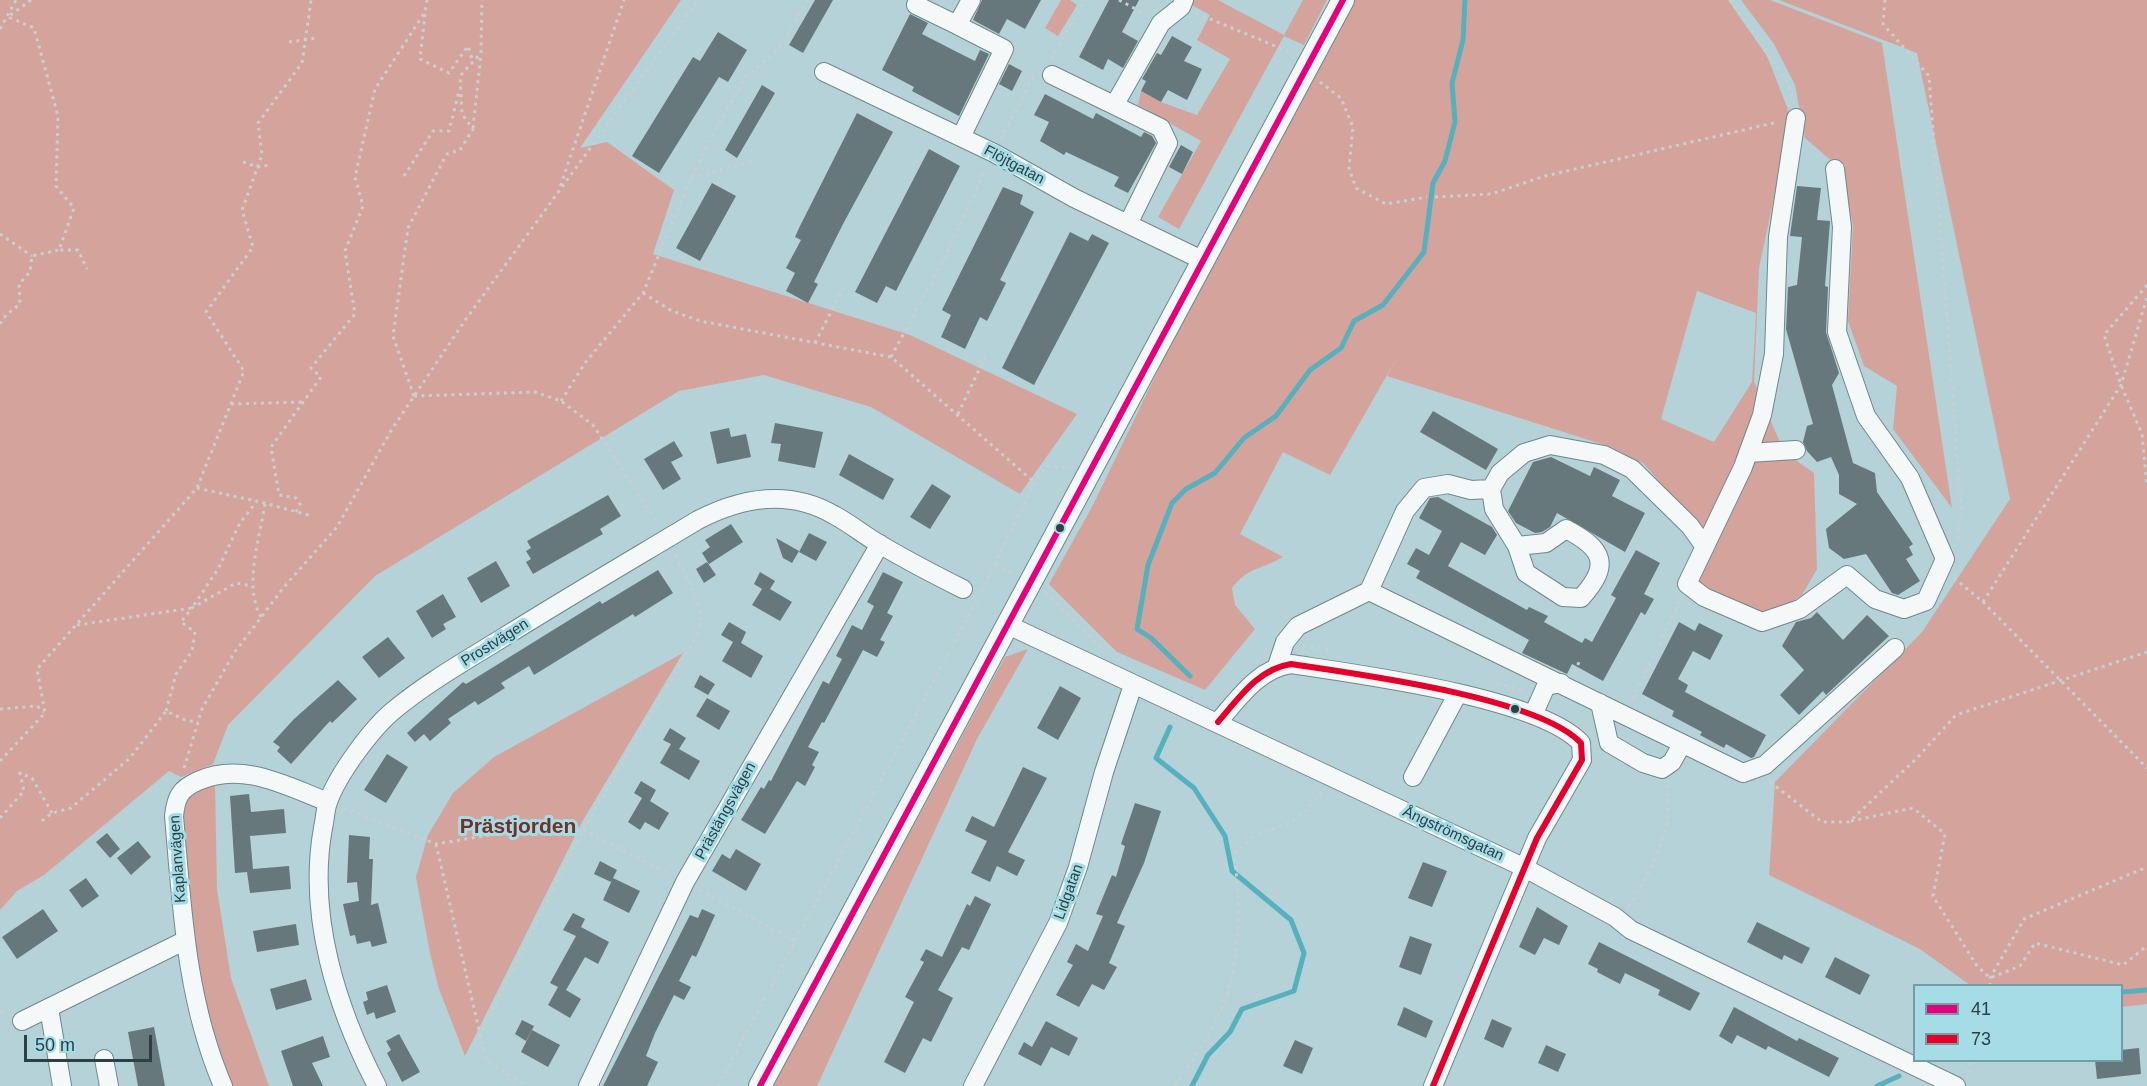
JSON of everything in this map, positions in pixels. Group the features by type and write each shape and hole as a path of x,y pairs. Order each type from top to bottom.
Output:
{"main road":[{"path":"760,1086 1342,0"}],"street":[{"path":"957,25 971,0"},
{"path":"1115,104 1161,23 1182,3"},
{"path":"916,5 1004,49 961,137"},
{"name":"Flöjtgatan","path":"824,72 994,153 1074,198 1202,260"},
{"path":"1052,75 1161,128 1168,142 1128,224"},
{"path":"1796,118 1778,237 1774,354 1762,415 1748,453 1687,584 1704,597 1762,622 1800,609 1847,575 1875,599 1904,609 1926,601 1946,559 1910,478 1866,416 1837,332 1842,227 1835,169"},
{"path":"1517,546 1546,543 1566,529 1589,541 1600,561 1597,580 1581,598 1563,597 1526,573 1517,546 1494,509 1491,489 1500,472 1524,453 1550,445 1604,455 1632,469 1690,526 1705,547"},
{"path":"1748,453 1796,450"},
{"path":"1277,666 1285,642 1298,626 1369,591 1405,511 1424,488 1448,484 1471,490 1491,489"},
{"name":"Prostvägen","path":"377,1086 353,1033 332,972 324,941 318,881 320,843 328,802 358,753 392,711 442,675 667,539 725,506 755,498 782,498 808,502 834,514 880,544 963,589"},
{"name":"Prästängsvägen","path":"588,1086 686,882 880,544"},
{"path":"1369,591 1625,713 1743,773 1765,765 1895,648"},
{"name":"Ångströmsgatan","path":"1008,625 1523,867 1621,921 1631,930 1956,1086"},
{"path":"1218,722 1260,676 1277,666 1291,664 1457,694 1504,705 1533,715 1577,739 1584,752 1582,760 1523,867 1439,1084"},
{"path":"1533,715 1546,687 1561,683"},
{"name":"Lidgatan","path":"972,1086 1058,923 1078,867 1104,772 1133,685"},
{"path":"1413,777 1457,694"},
{"path":"1600,703 1609,743 1643,763 1662,769 1672,762 1682,744"},
{"path":"184,788 204,778 231,772 277,782 328,802"},
{"name":"Kaplanvägen","path":"184,788 175,801 174,816 184,941 199,1013 223,1086"},
{"path":"22,1021 184,941"},
{"path":"49,1008 62,1086"},
{"path":"104,1059 109,1086"}],"path":[{"path":"0,29 16,0"},
{"path":"8,18 31,0"},
{"path":"45,713 37,669 197,488 244,371 206,312 253,247 242,210 262,155 258,123 302,63 303,40 311,0"},
{"path":"427,0 420,59 449,73 468,46 473,62"},
{"path":"414,396 393,336 408,228 447,154 460,150 473,129 481,52 482,0"},
{"path":"556,197 624,0"},
{"path":"184,788 183,766 202,709 234,653 261,617 337,527 414,396 466,319 698,0"},
{"path":"561,401 585,363 642,293 691,178 746,77 780,47 807,0"},
{"path":"891,357 945,257 1035,72 1052,75 1050,61 1085,0"},
{"path":"1119,0 1161,23"},
{"path":"1435,197 1491,194 1545,176 1796,118 1788,83 1730,0"},
{"path":"1885,0 1883,24 1929,76 1961,507 1956,554"},
{"path":"1182,3 1293,53 1309,63 1315,78 1341,98 1353,127 1349,168 1356,188 1386,204 1427,197"},
{"path":"296,512 300,504 296,498 279,495 271,447 321,377 311,368 355,315 345,250 363,206 355,177 375,89 425,12"},
{"path":"8,18 34,28 58,116 56,186 74,208 58,250"},
{"path":"289,42 317,38"},
{"path":"473,129 462,114 460,75 481,52"},
{"path":"404,176 433,131 449,130 460,87"},
{"path":"691,178 758,160"},
{"path":"243,162 258,168 268,165"},
{"path":"0,234 32,256 58,250 78,250 87,269"},
{"path":"0,324 6,315 21,304 19,284 30,272 32,256"},
{"path":"2147,285 2104,335 2121,385 2142,434 2147,486"},
{"path":"815,343 844,286"},
{"path":"642,293 672,311 700,321 891,357 1034,482"},
{"path":"1983,602 2121,385 2147,297"},
{"path":"958,414 987,353"},
{"path":"414,396 535,392 561,401 593,425 667,539 697,597 702,619 698,633 583,830 478,1037"},
{"path":"231,404 303,402"},
{"path":"718,1086 946,661 1034,482 1048,466 1057,465 1089,473"},
{"path":"197,488 312,516"},
{"path":"42,821 52,813 72,808 130,758 166,711 176,674 192,651 195,632 181,622 218,569 240,523 257,501"},
{"path":"261,617 254,606 252,586 265,503"},
{"path":"995,565 1019,578"},
{"path":"1954,578 1983,602 2147,768"},
{"path":"75,626 192,608 236,583 252,586"},
{"path":"1625,713 1687,584"},
{"path":"1038,588 1048,593 1112,655"},
{"path":"1849,822 1917,758 1956,715 2147,652"},
{"path":"0,709 37,706 45,713"},
{"path":"166,711 185,720 198,722"},
{"path":"0,761 45,713"},
{"path":"1621,921 1664,840 1669,813 1669,783 1662,769"},
{"path":"0,818 24,791 20,773 32,778 52,813"},
{"path":"1743,773 1768,780 1822,822 1849,822 1913,808 1945,834 1933,896 1977,966 1990,978"},
{"path":"1175,1086 1218,1016 1232,982 1238,946 1235,854 1254,836 1287,824 1307,810 1318,794 1340,780"},
{"path":"328,802 436,844 490,835 571,827 583,830 795,941"},
{"path":"436,844 478,1037 486,1060 527,1086"},
{"path":"1990,984 1990,978 2024,919 2147,867"},
{"path":"1990,978 2020,966 2034,942 2122,965 2147,946"}],"shaded area":[{"path":"0,0 681,0 580,148 607,142 674,190 653,254 910,335 1077,414 1020,494 871,407 764,375 679,391 375,576 228,725 213,764 181,777 169,771 44,875 17,891 0,910"},
{"path":"1061,0 1070,0 1077,5 1058,36 1045,28"},
{"path":"1190,0 1218,0 1284,35 1303,0 1327,0 1304,45 1284,36 1179,229 1158,217 1201,141 1138,105 1141,91 1161,102 1197,115 1230,59 1197,40 1210,15 1188,3"},
{"path":"1355,0 1728,0 1767,56 1789,112 1783,155 1759,268 1754,381 1784,452 1814,473 1817,569 1802,595 1773,614 1742,609 1694,580 1712,542 1644,464 1611,447 1387,376 1399,354 1330,475 1283,452 1240,534 1283,557 1249,572 1232,588 1235,605 1255,629 1205,690 1117,652 1049,584 1093,505 1162,362","holes":["1697,291 1756,313 1752,382 1714,442 1661,419"]},
{"path":"1741,0 1770,0 1882,43 1952,508 1893,429 1897,386 1864,366 1848,321 1853,226 1841,169 1805,138 1795,85 1774,44"},
{"path":"1779,0 2147,0 2147,1004 2123,1007 2123,984 1969,984 1920,949 1769,875 1775,782 1922,632 2010,499 1917,53"},
{"path":"1028,649 977,739 817,1086 772,1086 1005,657"},
{"path":"683,653 582,822 465,1056 439,989 416,877 428,835 453,793 494,757"},
{"path":"215,783 217,889 231,978 269,1086 229,1086 201,997 179,803"}],"building":[{"path":"815,0 833,0 803,53 789,45"},
{"path":"982,0 1041,0 1025,29 1007,19 999,34 973,20"},
{"path":"1109,0 1139,0 1122,32 1138,41 1123,68 1108,59 1103,70 1079,57"},
{"path":"910,14 928,23 922,34 957,52 975,61 980,50 989,54 959,116 912,91 914,87 882,70"},
{"path":"718,32 747,50 728,82 719,77 659,173 632,156 693,57 700,61"},
{"path":"1172,36 1192,47 1184,61 1202,69 1187,100 1168,90 1161,102 1141,91 1146,81 1142,79 1157,53 1161,55"},
{"path":"1009,64 1022,71 1012,91 999,84"},
{"path":"762,85 775,93 737,158 725,150"},
{"path":"1045,94 1093,119 1096,113 1141,137 1144,132 1152,136 1156,143 1128,193 1114,186 1119,177 1066,152 1064,155 1040,141 1049,122 1034,115"},
{"path":"857,113 893,132 814,282 818,284 808,303 786,291 795,273 786,268 801,240 795,237 800,226"},
{"path":"1181,145 1193,152 1182,174 1169,167"},
{"path":"929,149 960,166 896,291 886,286 877,303 855,292"},
{"path":"712,183 736,196 700,261 676,248"},
{"path":"1797,186 1821,188 1817,220 1830,221 1825,286 1828,287 1826,332 1839,373 1832,385 1853,463 1875,473 1877,492 1913,544 1909,547 1913,555 1906,559 1920,581 1898,595 1892,593 1866,554 1844,559 1829,548 1826,529 1857,504 1839,494 1839,475 1831,457 1817,462 1807,451 1803,442 1807,426 1813,424 1786,329 1788,287 1797,285 1802,237 1790,236"},
{"path":"1003,187 1023,195 1020,204 1034,212 1000,280 1006,283 987,321 980,317 965,349 941,337 951,315 942,310"},
{"path":"1070,232 1088,241 1092,234 1109,243 1034,385 1002,368"},
{"path":"1433,411 1498,449 1486,470 1420,432"},
{"path":"775,423 823,432 815,468 778,461 781,444 771,443"},
{"path":"729,428 731,437 746,434 751,457 717,464 710,432"},
{"path":"674,441 683,456 671,462 681,479 663,490 644,459"},
{"path":"849,454 894,479 883,500 839,475"},
{"path":"1551,457 1590,476 1594,467 1620,480 1612,496 1645,513 1625,552 1557,513 1550,527 1542,532 1535,533 1516,523 1508,511 1533,462"},
{"path":"932,484 951,496 930,529 910,517"},
{"path":"608,495 621,516 600,529 603,534 533,574 526,562 531,559 526,551 531,548 527,541"},
{"path":"1438,497 1492,527 1497,535 1485,555 1461,542 1448,566 1527,610 1529,607 1548,616 1544,622 1582,643 1585,638 1592,642 1616,598 1611,595 1636,550 1660,563 1644,594 1654,599 1645,615 1641,612 1603,681 1572,664 1567,674 1522,653 1529,640 1416,578 1420,571 1407,564 1416,548 1429,555 1442,531 1419,518 1430,498"},
{"path":"731,524 743,542 709,564 702,553 710,547 705,540"},
{"path":"809,533 827,542 816,561 799,552"},
{"path":"776,538 799,551 792,563 783,558"},
{"path":"496,561 510,586 481,603 467,578"},
{"path":"707,562 716,575 704,583 696,569"},
{"path":"658,570 673,593 635,617 633,614 534,675 529,666 501,683 505,688 478,705 475,701 448,719 451,723 430,741 424,734 415,742 407,733 463,682 466,684 600,601 602,604"},
{"path":"760,572 775,581 770,589 792,602 780,621 752,605 762,589 754,584"},
{"path":"883,572 903,582 887,613 893,616 880,640 885,642 877,657 863,650 824,723 822,722 808,747 819,752 812,765 815,767 805,786 797,781 765,834 741,820 761,787 764,789 769,780 771,781 823,681 829,684 842,659 836,656 852,625 862,630 874,606 867,602"},
{"path":"443,594 456,617 443,624 446,629 432,638 416,611"},
{"path":"1817,612 1843,640 1867,615 1889,636 1826,695 1823,691 1799,715 1780,695 1804,670 1782,646 1796,622 1811,618"},
{"path":"729,622 746,632 741,643 763,656 751,678 722,661 733,642 721,635"},
{"path":"1679,622 1695,631 1699,623 1723,635 1710,660 1693,651 1678,679 1688,685 1685,692 1766,735 1754,757 1751,758 1726,744 1724,748 1700,735 1702,732 1672,716 1674,711 1642,694"},
{"path":"388,637 405,658 379,678 362,657"},
{"path":"700,675 715,684 708,695 694,687"},
{"path":"338,680 357,699 332,723 330,721 291,764 277,751 280,747 273,742 294,719"},
{"path":"1060,686 1081,698 1058,740 1037,728"},
{"path":"707,698 730,711 719,730 696,716"},
{"path":"670,728 686,738 679,749 700,761 689,780 660,763 671,744 663,740"},
{"path":"387,754 408,767 386,803 364,790"},
{"path":"1023,767 1047,778 1008,852 1025,860 1017,876 997,866 990,882 971,873 987,841 965,831 972,816 994,827"},
{"path":"641,781 656,790 650,801 669,813 659,830 645,822 640,830 628,822 642,798 634,793"},
{"path":"249,794 251,812 284,809 286,833 250,836 253,869 289,866 291,889 250,893 247,872 235,873 230,796"},
{"path":"1135,803 1161,811 1144,863 1117,923 1125,926 1109,963 1117,967 1104,990 1092,984 1079,1007 1056,995 1073,965 1067,962 1076,944 1088,951 1103,916 1096,914 1112,875 1116,877 1125,846 1121,844"},
{"path":"107,833 120,849 110,858 96,842"},
{"path":"349,835 370,837 369,859 373,859 371,905 378,903 387,943 372,947 370,941 357,944 355,935 350,936 343,904 359,901 357,882 347,883"},
{"path":"138,841 151,857 131,875 117,858"},
{"path":"736,849 761,864 746,891 712,871 722,854 730,859"},
{"path":"600,861 617,870 611,882 594,874"},
{"path":"1423,862 1447,871 1432,907 1408,898"},
{"path":"86,878 99,896 82,908 69,890"},
{"path":"613,878 640,891 629,913 603,900"},
{"path":"975,896 991,904 969,950 962,947 938,990 953,998 931,1042 923,1038 905,1073 884,1062 914,1002 905,997 924,962 920,960 926,949 942,957 967,904 970,906"},
{"path":"1537,907 1568,926 1559,945 1544,938 1535,955 1519,947"},
{"path":"43,909 58,931 17,959 2,937"},
{"path":"702,909 715,915 696,957 692,955 679,981 691,987 684,1000 674,995 655,1033 646,1056 658,1062 647,1086 603,1086 690,915 698,918"},
{"path":"573,913 585,919 581,927 609,942 598,964 585,957 566,990 581,999 570,1018 548,1005 558,987 550,983 576,936 563,930"},
{"path":"1757,922 1810,948 1802,964 1784,955 1782,960 1747,942"},
{"path":"296,924 299,945 257,952 253,931"},
{"path":"1410,936 1432,944 1421,975 1399,967"},
{"path":"1599,942 1700,993 1690,1011 1658,995 1660,990 1625,973 1620,984 1597,972 1598,969 1588,964"},
{"path":"1835,957 1870,975 1860,995 1825,977"},
{"path":"306,979 312,1000 276,1010 270,989"},
{"path":"387,985 396,1012 376,1019 374,1012 367,1015 363,1002 368,1000 366,992"},
{"path":"1404,1007 1433,1021 1426,1038 1397,1025"},
{"path":"1734,1007 1797,1041 1799,1038 1839,1058 1829,1077 1768,1046 1766,1050 1737,1035 1732,1044 1719,1036"},
{"path":"1492,1019 1512,1028 1503,1048 1484,1039"},
{"path":"522,1020 534,1026 526,1041 515,1034"},
{"path":"1046,1021 1078,1038 1069,1056 1051,1047 1041,1066 1018,1054 1024,1042 1032,1047"},
{"path":"154,1027 165,1086 138,1086 128,1032"},
{"path":"532,1030 560,1045 548,1067 521,1052"},
{"path":"399,1034 420,1072 402,1082 387,1053 391,1050 386,1041"},
{"path":"323,1036 330,1057 312,1063 323,1086 293,1086 281,1051"},
{"path":"1295,1040 1313,1048 1302,1074 1283,1066"},
{"path":"1546,1045 1566,1054 1558,1072 1538,1063"},
{"path":"2139,1048 2141,1074 2097,1079 2095,1062 2123,1062 2123,1050"}],"waterway":[{"path":"1190,676 1151,638 1137,629 1148,565 1172,503 1186,489 1215,473 1244,438 1276,416 1310,370 1341,348 1354,321 1383,305 1424,252 1433,183 1445,161 1455,122 1452,83 1463,40 1465,0"},
{"path":"1170,727 1156,758 1194,788 1225,836 1232,871 1291,920 1304,953 1294,991 1242,1009 1230,1032 1208,1055 1192,1086"},
{"path":"2123,992 2147,990"},
{"path":"1877,1086 1899,1076"}],"transit line":[{"name":"41","path":"760,1086 1343,0"},
{"name":"73","path":"1218,722 1259,678 1279,667 1291,664 1400,681 1487,700 1527,713 1559,727 1581,743 1582,760 1537,838 1433,1086"}],"district":[{"name":"Prästjorden","path":"518,827"}]}
